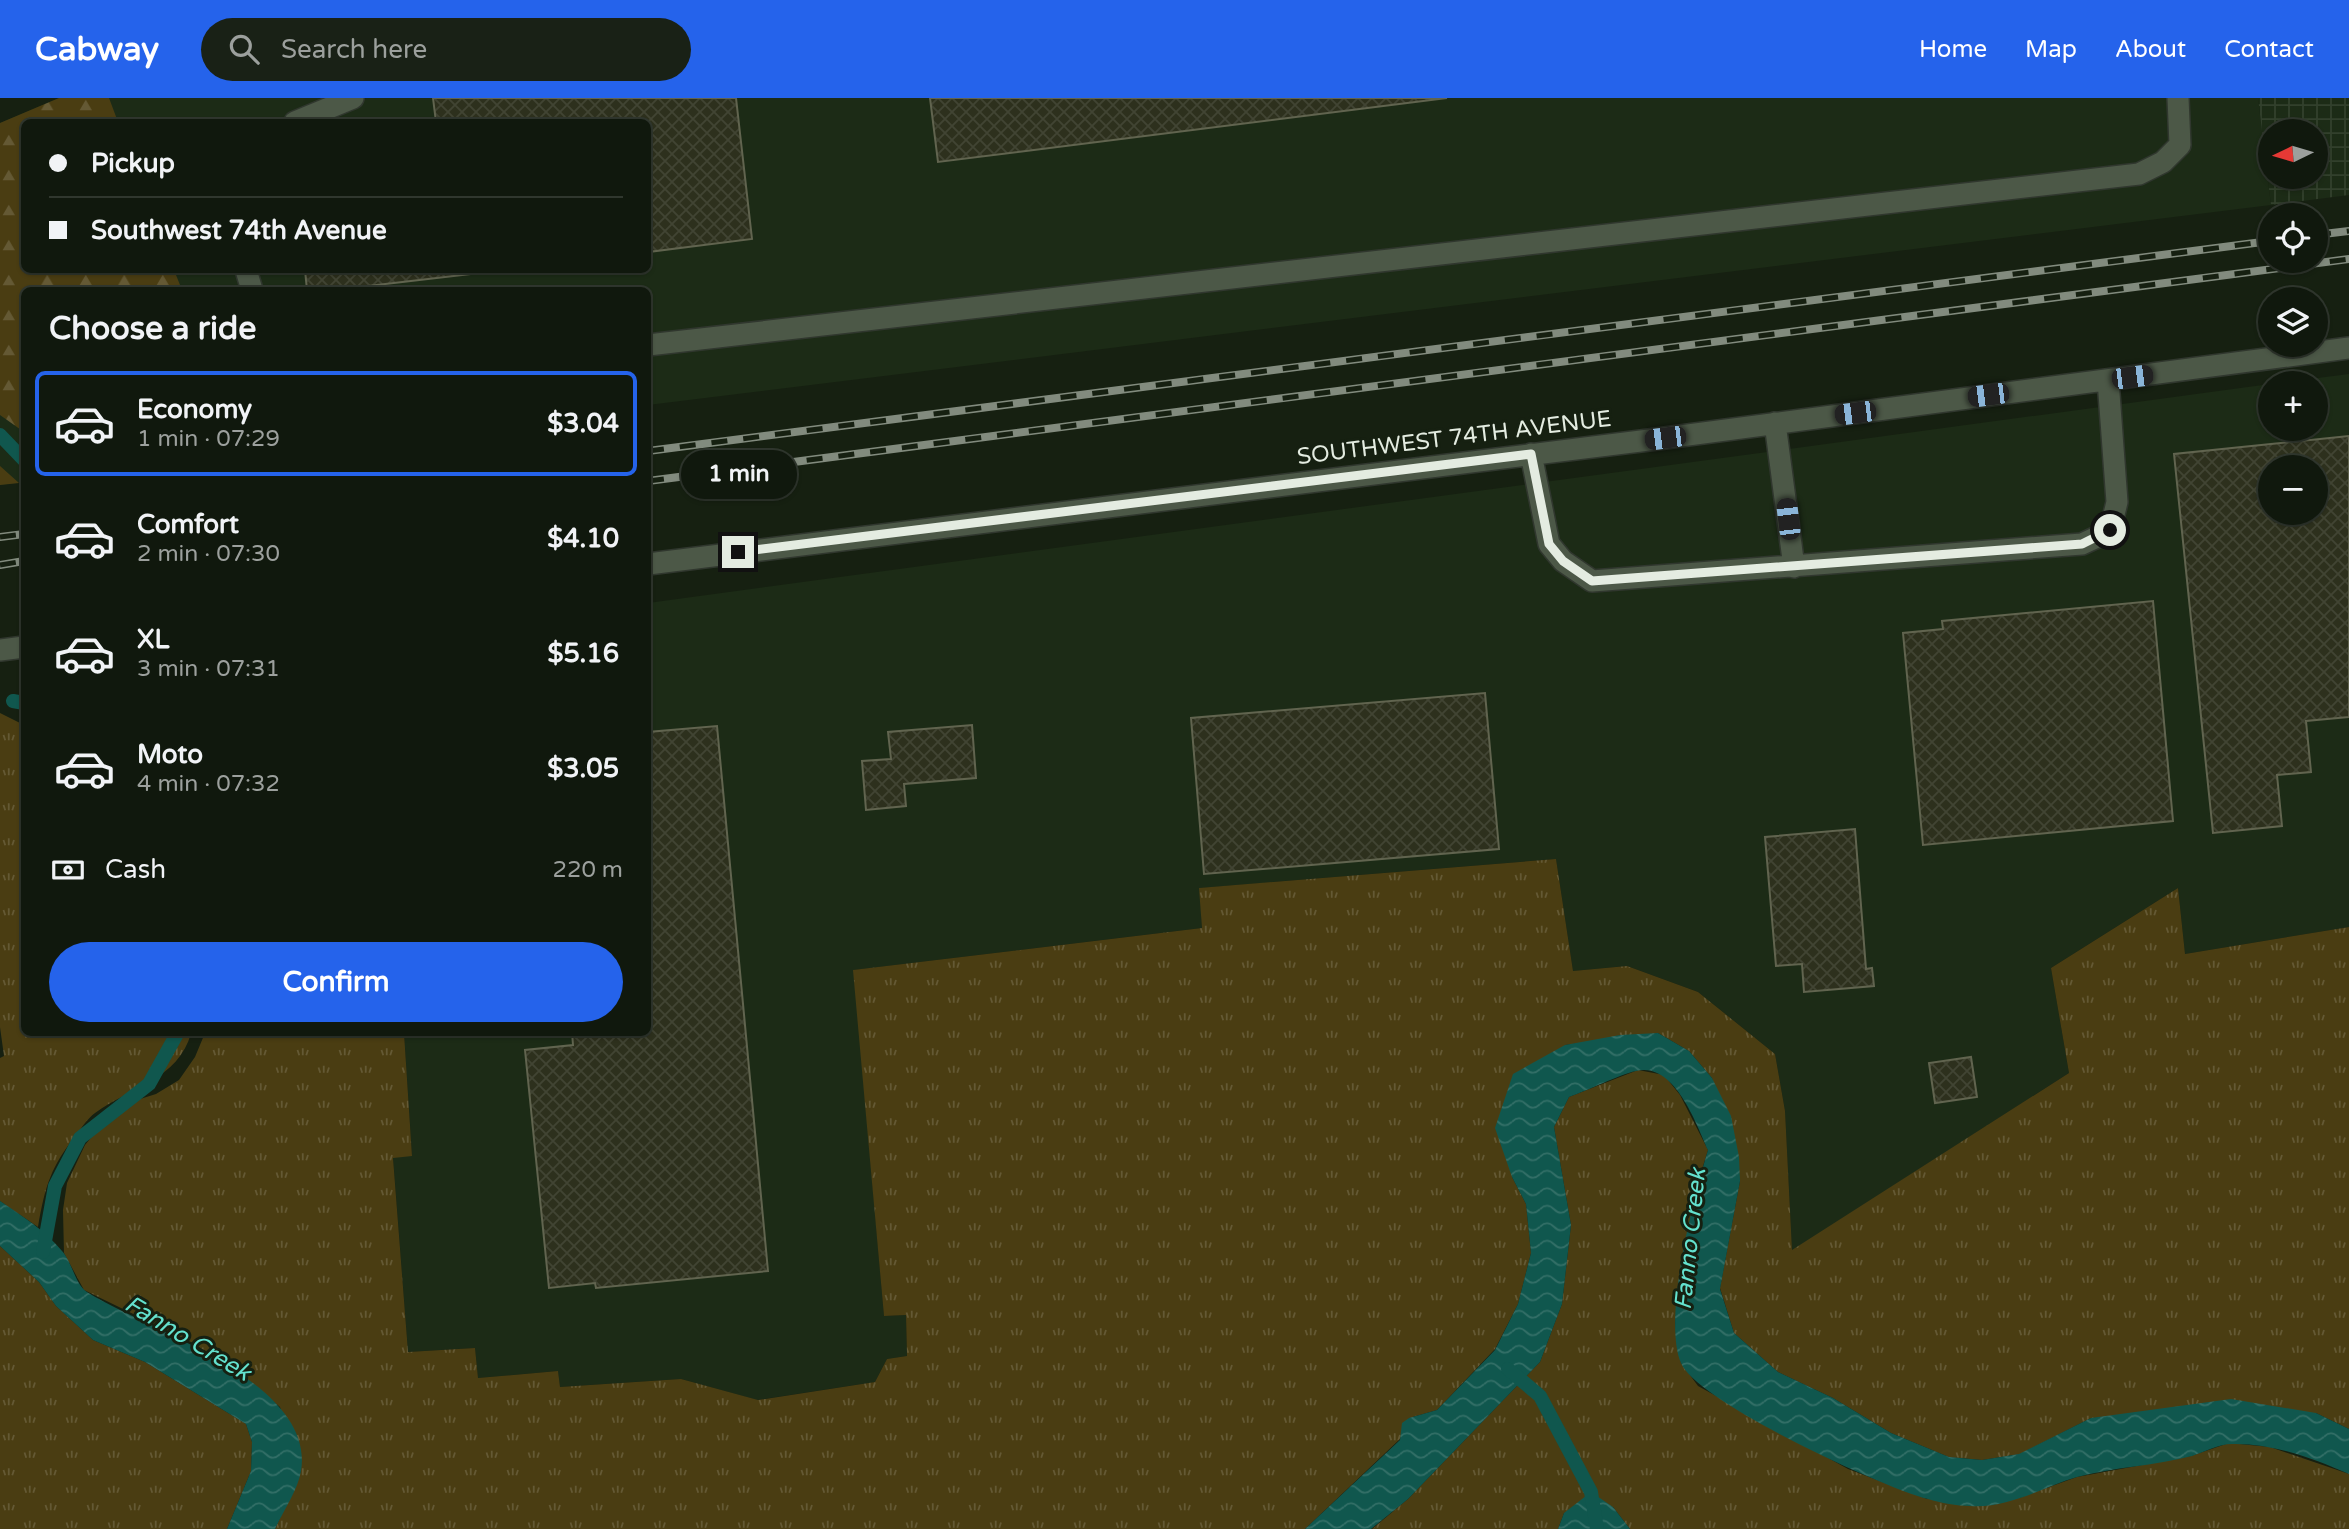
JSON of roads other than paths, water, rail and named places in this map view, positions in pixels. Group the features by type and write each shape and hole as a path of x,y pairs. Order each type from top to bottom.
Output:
{"street":[{"path":"302,119 353,98"},
{"path":"651,345 2139,174 2163,162 2180,145 2178,98"},
{"name":"SOUTHWEST 74TH AVENUE","path":"651,564 1531,454 2349,348"},
{"path":"1531,454 1549,544 1563,561 1592,581 1794,568 2082,544 2110,530 2117,502 2108,380"},
{"path":"1775,423 1794,568"},
{"path":"0,650 21,647"}],"water":[{"name":"Fanno Creek","path":"1658,1033 1689,1051 1712,1078 1731,1116 1739,1157 1740,1181 1720,1289 1734,1333 1778,1372 1833,1398 1891,1433 1949,1457 1982,1460 2019,1454 2091,1418 2231,1399 2316,1413 2349,1429 2349,1474 2277,1449 2227,1444 2192,1456 2077,1477 1998,1504 1960,1505 1928,1499 1873,1479 1794,1442 1755,1420 1694,1380 1681,1363 1676,1343 1675,1318 1678,1288 1688,1226 1708,1150 1682,1097 1662,1075 1650,1070 1621,1076 1569,1097 1554,1127 1571,1225 1562,1304 1540,1362 1408,1499 1371,1529 1305,1529 1400,1440 1402,1423 1409,1418 1437,1410 1495,1350 1518,1304 1531,1253 1526,1204 1512,1177 1495,1128 1513,1074 1565,1045 1620,1035"},
{"path":"0,1201 55,1243 79,1284 87,1292 221,1362 255,1385 282,1410 298,1439 301,1471 294,1493 275,1529 227,1529 251,1471 252,1442 246,1424 145,1362 93,1340 56,1306 39,1282 0,1246"},
{"path":"1591,1492 1613,1507 1630,1529 1558,1529 1564,1513"}],"waterway":[{"path":"0,435 21,457"},
{"path":"13,701 21,702"},
{"path":"43,1252 55,1186 80,1138 149,1084 176,1036"},
{"path":"1508,1369 1540,1396 1591,1492 1597,1529"}],"railway":[{"path":"2328,233 2349,231"},
{"path":"651,451 2258,243"},
{"path":"651,481 2349,259"},
{"path":"0,537 21,534"},
{"path":"0,565 21,562"}]}
